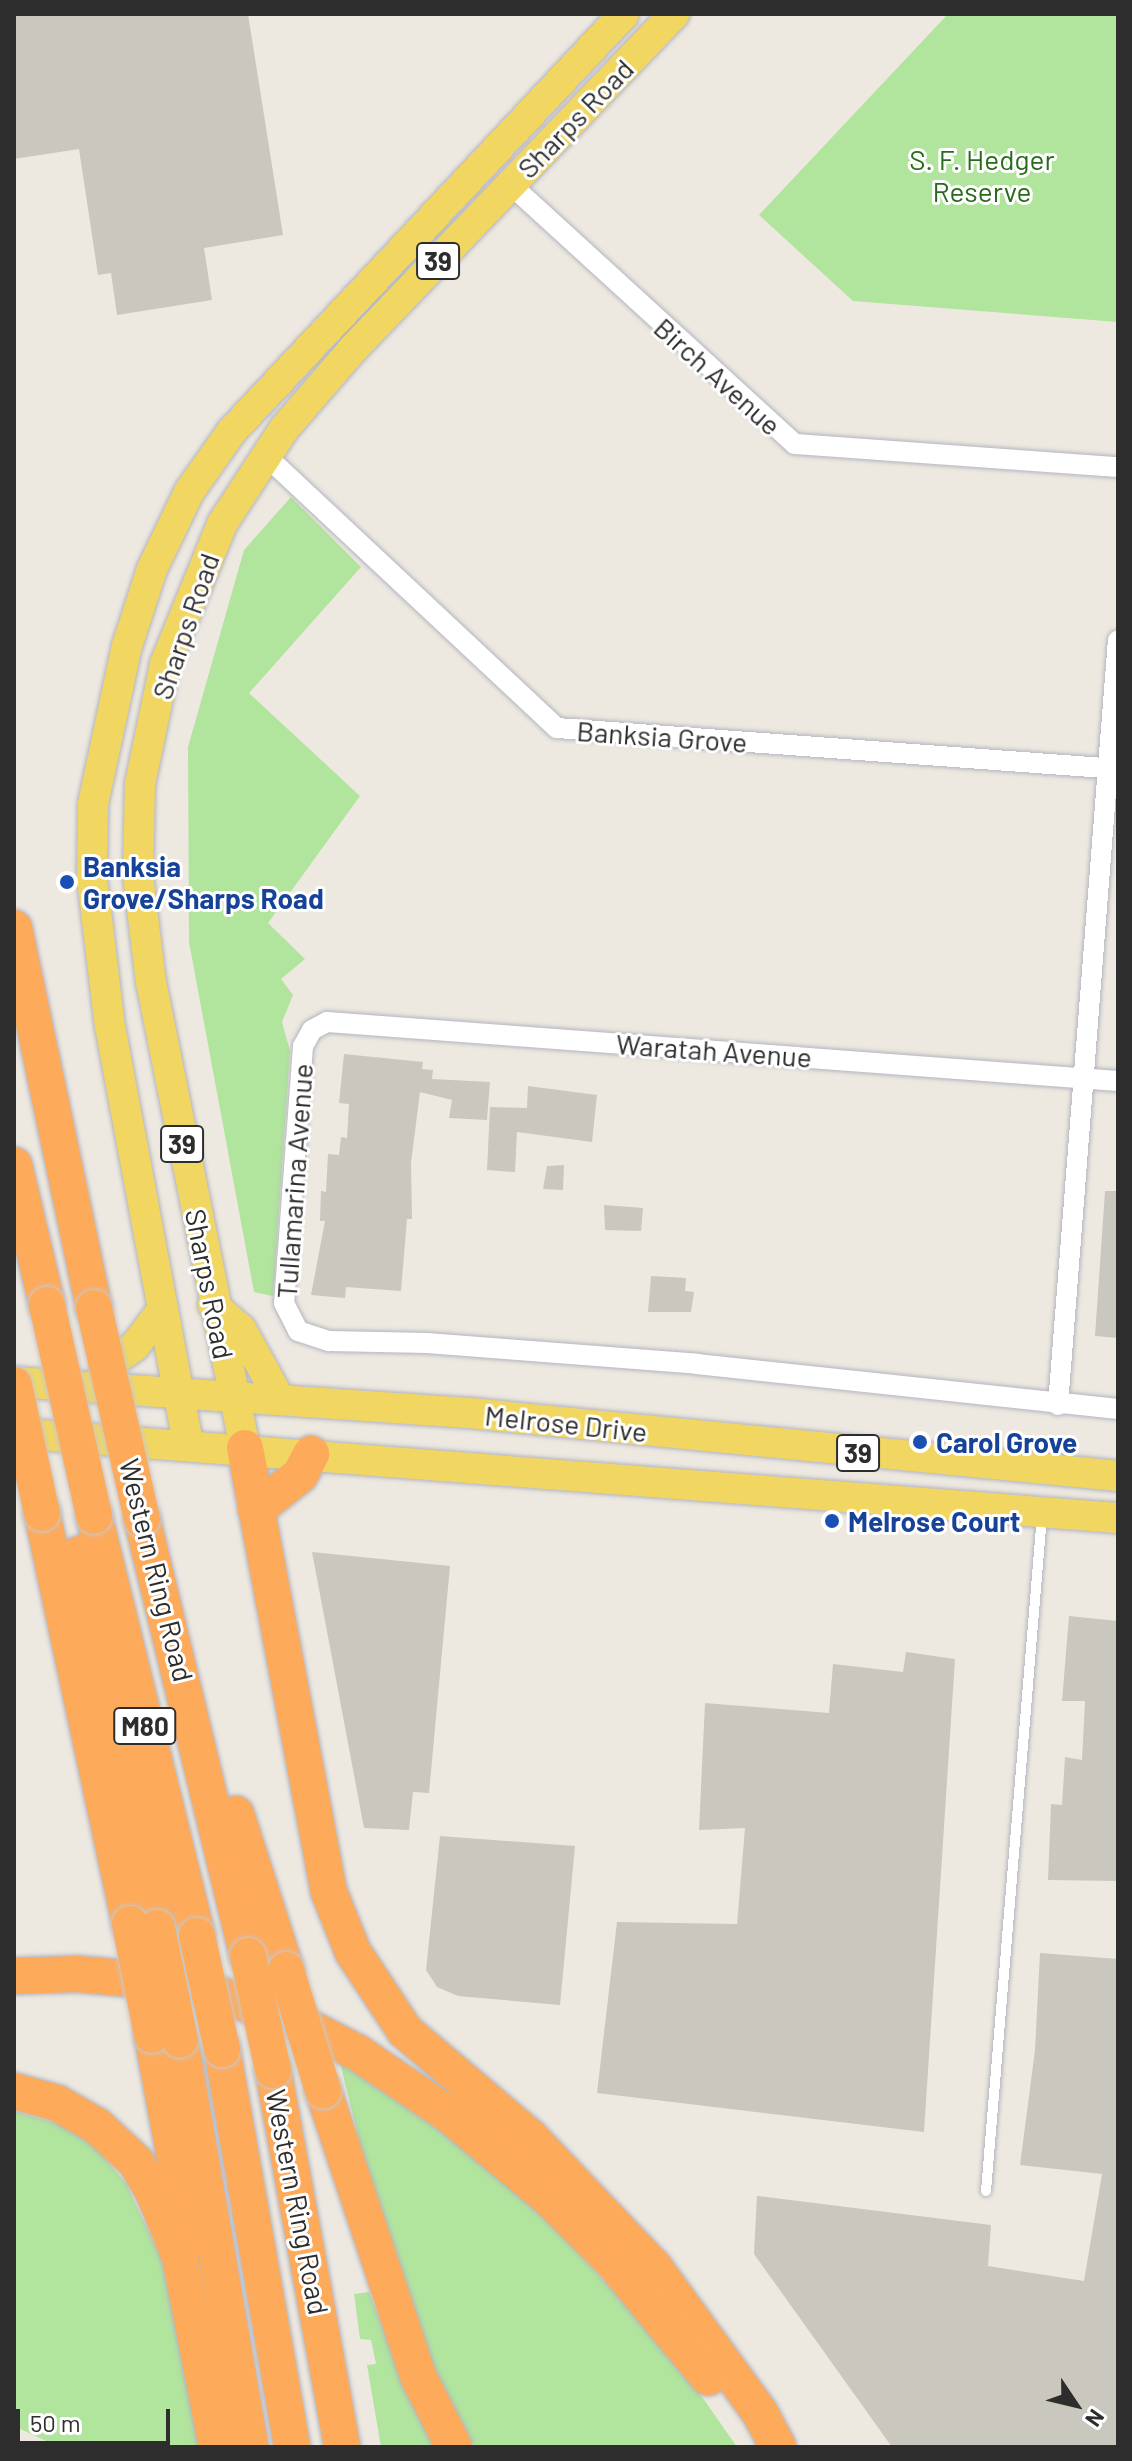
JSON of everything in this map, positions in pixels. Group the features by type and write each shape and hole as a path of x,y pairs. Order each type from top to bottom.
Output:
{"highway":[{"name":"Western Ring Road","path":"14,928 94,1308 142,1519 187,1690 273,2070 342,2447"},
{"name":"Western Ring Road","path":"14,1165 69,1515 197,1936 222,2049 292,2447"},
{"path":"14,1253 36,1304"},
{"path":"14,1384 69,1515 144,1926 250,2447"},
{"path":"245,1448 329,1892 361,1966 405,2031 530,2137 654,2267 760,2413 778,2447"},
{"path":"256,1510 300,1475 311,1454"},
{"path":"187,1690 243,1830 323,2090 414,2364 454,2447"},
{"path":"14,1976 77,1974 172,1983 241,1999 294,2020 408,2084 490,2146 612,2261 701,2367 755,2447"},
{"path":"166,2038 217,2447"},
{"path":"14,2091 57,2103 97,2126 136,2162 153,2191 180,2257 217,2447"}],"main road":[{"name":"Sharps Road","path":"188,1443 98,954 92,878 98,775 127,646 152,569 189,492 276,379 624,14"},
{"name":"Sharps Road","path":"245,1448 213,1305 146,947 138,876 140,784 165,664 192,589 235,499 265,455 354,348 674,14"},
{"path":"98,775 140,784"},
{"path":"213,1305 241,1329 279,1398"},
{"path":"99,1385 110,1363 135,1346 163,1309"},
{"name":"Melrose Drive","path":"14,1384 99,1385 233,1393 1118,1476"},
{"name":"Melrose Drive","path":"14,1433 188,1443 1118,1518"},
{"path":"849,1497 853,1452"}],"street":[{"name":"Birch Avenue","path":"511,185 795,444 1118,467"},
{"name":"Banksia Grove","path":"265,455 557,728 1113,769"},
{"path":"1118,640 1113,769 1083,1078 1058,1405 1118,1409"},
{"name":"Waratah Avenue","path":"312,1030 338,1022 1118,1081"},
{"name":"Tullamarina Avenue","path":"312,1030 302,1055 284,1303 298,1331 329,1341 427,1343 697,1364 1058,1405"}],"lane":[{"path":"986,2191 1042,1513"}],"green space":[{"name":"S. F. Hedger Reserve","path":"948,14 1118,14 1118,322 853,301 759,215"},
{"path":"291,497 361,567 249,693 360,796 268,923 305,959 281,979 293,995 282,1022 290,1051 273,1296 254,1292 189,942 188,747 244,550"},
{"path":"340,2063 451,2136 555,2227 677,2361 737,2447 475,2447 437,2386 392,2273"},
{"path":"14,2111 65,2126 94,2146 126,2183 166,2269 203,2447 59,2447 14,2426"},
{"path":"369,2292 404,2384 436,2447 381,2447 367,2365 376,2364 371,2340 360,2339 354,2294"}],"building":[{"path":"14,14 248,14 283,235 204,248 212,300 117,315 111,273 98,275 79,149 14,159"},
{"path":"344,1054 423,1062 422,1069 433,1070 432,1079 490,1082 487,1120 449,1118 452,1100 420,1092 411,1163 412,1219 407,1219 401,1291 346,1287 345,1298 311,1295 325,1221 320,1221 321,1191 326,1192 328,1154 339,1155 341,1137 347,1138 349,1104 339,1103"},
{"path":"528,1086 597,1095 592,1142 517,1132 515,1172 487,1170 490,1107 527,1108"},
{"path":"564,1165 563,1190 543,1189 547,1166"},
{"path":"1105,1191 1118,1191 1118,1338 1095,1336"},
{"path":"604,1205 643,1208 641,1231 605,1230"},
{"path":"651,1276 686,1278 685,1291 694,1292 691,1312 648,1312"},
{"path":"312,1552 450,1566 429,1793 413,1792 409,1830 364,1828"},
{"path":"1069,1616 1118,1621 1118,1881 1048,1880 1051,1804 1062,1805 1065,1757 1082,1760 1085,1701 1062,1701"},
{"path":"906,1652 955,1659 924,2132 597,2093 617,1922 737,1924 745,1828 699,1830 705,1703 829,1713 833,1664 903,1672"},
{"path":"440,1836 575,1846 560,2005 458,1996 437,1987 426,1970"},
{"path":"1040,1953 1118,1959 1118,2447 892,2447 754,2254 757,2196 991,2225 988,2266 1084,2281 1102,2174 1020,2165 1035,2050"}],"place":[{"name":"Banksia Grove/Sharps Road","path":"67,882"},
{"name":"Carol Grove","path":"920,1442"},
{"name":"Melrose Court","path":"832,1521"}]}
